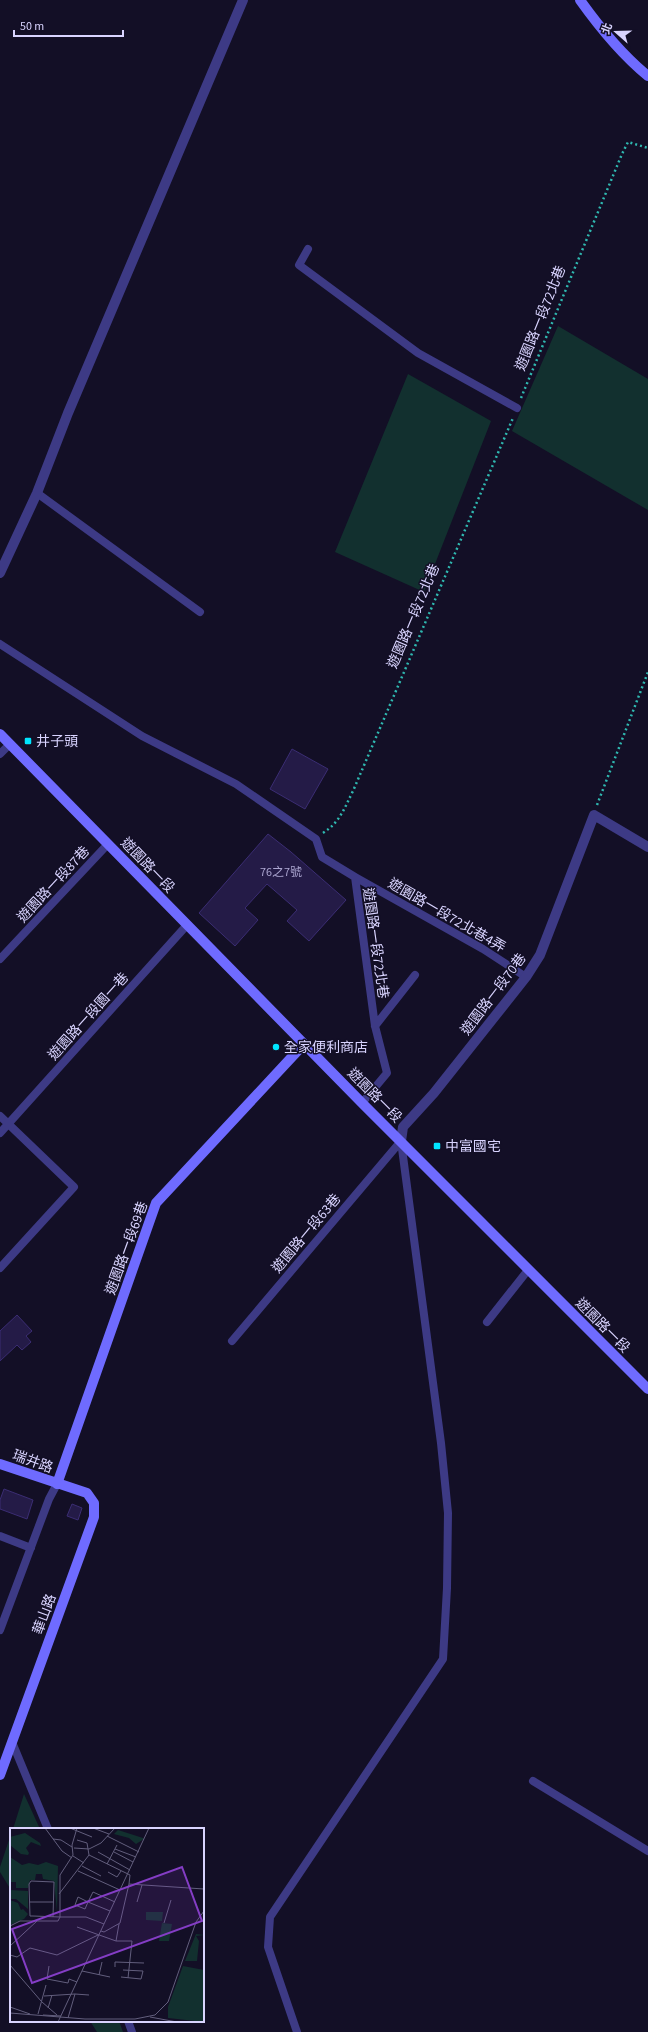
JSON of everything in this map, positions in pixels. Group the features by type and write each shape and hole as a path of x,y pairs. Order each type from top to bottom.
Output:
{"street":[{"path":"0,573 37,493 68,413 243,0"},
{"path":"580,0 604,34 648,76"},
{"name":"遊園路一段","path":"0,734 362,1103 648,1389"},
{"path":"594,815 648,847"},
{"name":"遊園路一段70巷","path":"401,1141 403,1127 434,1093 526,976 540,955 594,815"},
{"name":"遊園路一段69巷","path":"57,1484 156,1204 304,1044"},
{"name":"瑞井路","path":"0,1464 57,1484"},
{"name":"華山路","path":"0,1775 94,1517 94,1503 87,1493 57,1484"}],"lane":[{"path":"308,249 299,265 418,353 517,408"},
{"path":"37,493 200,612"},
{"path":"0,644 142,736 236,784 316,839"},
{"path":"0,754 10,744"},
{"name":"遊園路一段72北巷","path":"316,839 322,856 354,877 375,1026 387,1073 362,1103"},
{"name":"遊園路一段87巷","path":"0,959 108,844"},
{"name":"遊園路一段72北巷4弄","path":"354,877 483,949 526,976"},
{"name":"遊園路一段園一巷","path":"0,1133 187,925"},
{"path":"375,1026 416,975"},
{"path":"0,1116 74,1187 0,1268"},
{"path":"297,2032 268,1946 270,1917 443,1659 447,1588 448,1513 441,1443 401,1141"},
{"name":"遊園路一段63巷","path":"232,1342 401,1141"},
{"path":"486,1322 528,1270"},
{"path":"0,1630 48,1500 57,1484"},
{"path":"0,1536 31,1548"},
{"path":"12,1742 48,1828"},
{"path":"533,1781 648,1851"},
{"path":"128,2022 132,2032"}],"path":[{"name":"遊園路一段72北巷","path":"316,839 337,822 353,791 517,408 622,154 628,142 648,148"},
{"path":"594,815 648,672"}],"green space":[{"path":"558,326 648,379 648,510 512,431"},
{"path":"408,374 491,421 424,592 335,552"},
{"path":"24,1794 40,1828 13,1828"},
{"path":"10,1837 10,1888 0,1872 0,1867"},
{"path":"91,2022 119,2022 123,2032 97,2032"}],"building":[{"path":"292,749 328,769 305,809 270,789"},
{"path":"268,834 346,900 309,941 287,921 297,910 267,884 245,908 258,920 235,946 199,913"},
{"path":"17,1315 32,1331 26,1336 31,1342 22,1350 17,1345 0,1361 0,1331"},
{"path":"4,1489 33,1500 27,1519 0,1509 0,1500"},
{"path":"72,1504 82,1508 78,1520 67,1516"}],"place":[{"name":"井子頭","path":"28,741"},
{"name":"全家便利商店","path":"276,1047"},
{"name":"中富國宅","path":"437,1146"}]}
